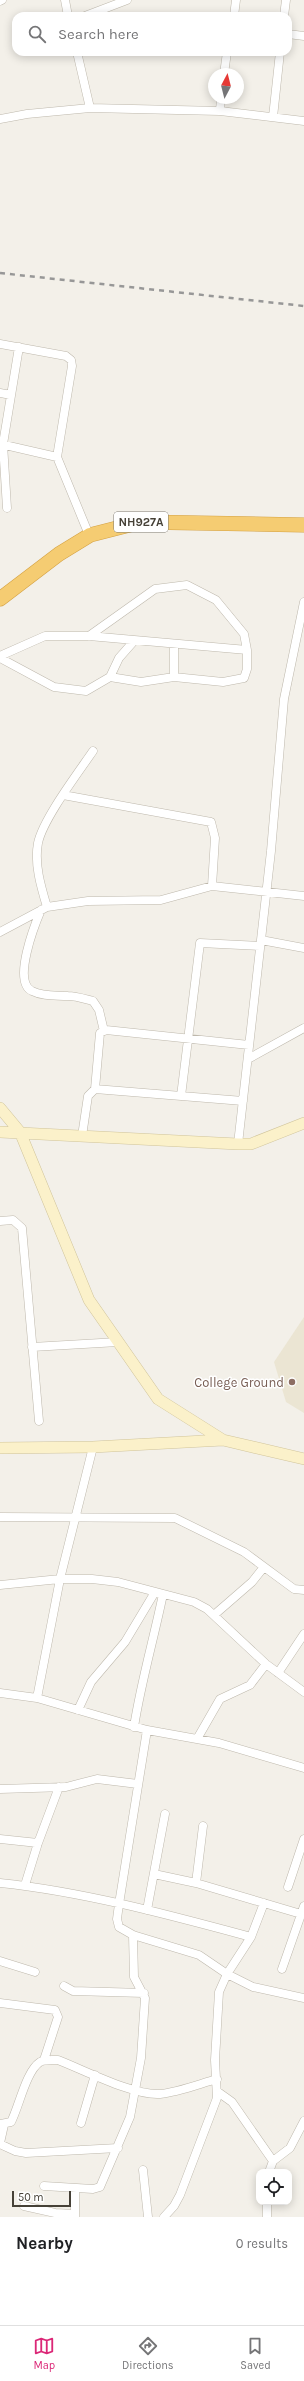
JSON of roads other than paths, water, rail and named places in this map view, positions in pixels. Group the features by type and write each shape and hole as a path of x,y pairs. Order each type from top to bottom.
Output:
{"highway":[{"name":"NH927A","path":"0,591 56,549 87,530 132,515 304,517"},
{"name":"NH927A","path":"0,599 59,554 90,535 141,522 304,525"}],"main road":[{"path":"0,1108 20,1132 90,1300 118,1342 158,1399 223,1440"},
{"path":"0,1132 251,1144 304,1123"},
{"path":"0,1448 93,1447 223,1440 304,1459"}],"street":[{"path":"65,0 67,12"},
{"path":"96,12 127,0"},
{"path":"234,12 236,0"},
{"path":"284,12 286,0"},
{"path":"292,34 304,36"},
{"path":"78,56 90,108"},
{"path":"225,68 226,56"},
{"path":"273,117 280,56"},
{"path":"220,112 221,104"},
{"path":"0,119 27,114 90,108 220,112 304,121"},
{"path":"0,344 66,356 71,360 72,366 57,457 87,530"},
{"path":"7,508 1,444 19,347"},
{"path":"0,393 11,395"},
{"path":"1,444 57,457"},
{"path":"89,636 155,589 187,585 216,600 244,634 247,661 244,678 223,682 174,677 141,682 110,677"},
{"path":"238,1144 267,891 284,699 303,615 304,602"},
{"path":"0,657 45,636 89,636 246,650"},
{"path":"0,657 54,687 86,691 110,677 118,658 134,641"},
{"path":"174,644 174,677"},
{"path":"93,751 63,795 38,843 39,881 44,908 31,932 26,954 25,984 30,991 46,996 70,996 93,1001 99,1010 104,1031"},
{"path":"63,795 211,822 215,838 212,886"},
{"path":"0,932 44,908 88,901 160,900 212,886 304,896"},
{"path":"181,1096 200,943 261,943 304,948"},
{"path":"248,1059 304,1028"},
{"path":"82,1136 88,1096 95,1089 100,1033 104,1031 249,1045"},
{"path":"95,1089 243,1102"},
{"path":"0,1221 13,1220 22,1228 39,1421"},
{"path":"32,1347 118,1342"},
{"path":"36,1698 60,1579 74,1518 93,1447"},
{"path":"0,1517 175,1518 244,1552 294,1589 304,1590"},
{"path":"214,1616 252,1582 264,1567"},
{"path":"0,1585 60,1579 118,1582 194,1602 214,1616 266,1664 304,1692"},
{"path":"78,1710 91,1682 125,1642 159,1593"},
{"path":"134,1727 140,1687 154,1638 159,1593"},
{"path":"278,1673 304,1634"},
{"path":"197,1739 220,1699 250,1685 266,1664"},
{"path":"0,1692 36,1698 134,1727 219,1743 304,1768"},
{"path":"147,1730 118,1904 118,1927 133,1935 199,1955 227,1974 267,1991 304,1998"},
{"path":"0,1789 59,1787 97,1779 138,1784"},
{"path":"25,1885 38,1842 59,1787"},
{"path":"147,1910 165,1814"},
{"path":"196,1883 202,1826"},
{"path":"0,1838 38,1842"},
{"path":"288,1887 304,1839"},
{"path":"154,1874 196,1883 264,1903 303,1910 282,1969"},
{"path":"0,1882 25,1885 147,1910 251,1937"},
{"path":"164,2217 174,2206 180,2195 215,2106 218,2092 217,2005 219,1992 227,1974 251,1937 264,1903"},
{"path":"44,2186 93,2189 100,2187 130,2117 137,2091 141,2058 144,1993 137,1986 134,1977 133,1935"},
{"path":"0,1961 35,1972"},
{"path":"64,1986 73,1991 144,1993"},
{"path":"0,2003 55,2010 58,2018 44,2060"},
{"path":"118,2148 26,2153 15,2151 0,2143 2,2124 11,2122 29,2078 36,2065 44,2060 58,2060 137,2091 162,2094 217,2079"},
{"path":"81,2123 95,2075"},
{"path":"218,2092 232,2102 273,2161"},
{"path":"270,2169 273,2161 290,2148 304,2121"},
{"path":"143,2170 148,2217"},
{"path":"24,2206 55,2213 75,2215 75,2188"},
{"path":"266,2205 267,2217"}],"railway":[{"path":"0,273 304,306"}],"place":[{"name":"College Ground","path":"292,1382"}]}
